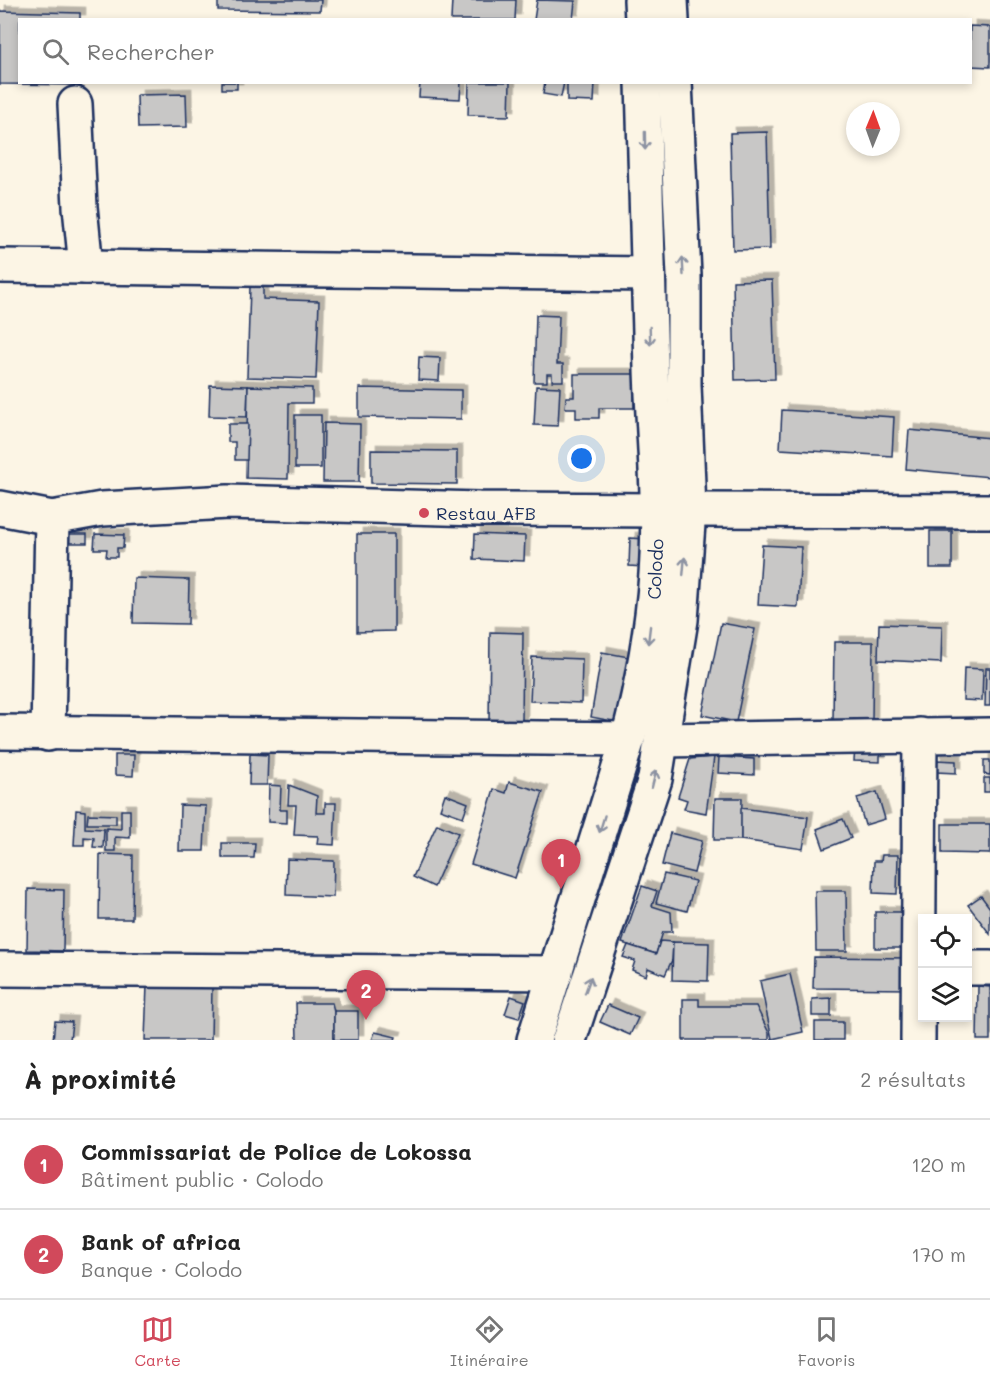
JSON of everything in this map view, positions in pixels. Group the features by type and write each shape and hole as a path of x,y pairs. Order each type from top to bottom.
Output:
{"street":[{"path":"641,0 642,18"},
{"path":"671,0 672,18"},
{"name":"Colodo","path":"569,1040 655,779 681,620 682,578 648,274 643,84"},
{"name":"Colodo","path":"534,1040 639,700 649,639 656,573 673,510 684,385 684,276 675,84"},
{"path":"75,104 80,207 86,267"},
{"path":"0,266 648,274"},
{"path":"0,508 52,518 102,509 228,502 479,509 990,511"},
{"path":"48,734 52,518"},
{"path":"0,732 628,740"},
{"path":"920,735 920,914"},
{"path":"662,740 990,735"},
{"path":"972,968 990,968"},
{"path":"0,969 556,973"},
{"path":"918,1022 918,1040"}],"building":[{"path":"218,0 321,0 320,11 218,10"},
{"path":"452,0 516,0 515,18 451,18"},
{"path":"537,0 575,1 573,18 534,18"},
{"path":"0,11 80,13 80,18 18,18 18,84 81,85 0,84"},
{"path":"972,26 990,27 990,67 972,66"},
{"path":"222,84 237,84 237,89 222,89"},
{"path":"420,84 461,84 460,99 419,97"},
{"path":"469,84 510,84 509,116 468,115"},
{"path":"545,84 564,84 561,97 543,94"},
{"path":"567,84 595,84 594,102 567,101"},
{"path":"186,94 187,127 138,128 137,95"},
{"path":"767,132 770,249 733,250 730,133"},
{"path":"772,280 775,379 735,380 733,281"},
{"path":"250,287 263,287 263,299 319,301 316,379 247,377"},
{"path":"536,315 559,316 557,364 563,364 563,381 552,381 552,374 547,374 547,382 534,382"},
{"path":"419,357 440,358 439,381 418,380"},
{"path":"574,374 634,374 634,408 599,408 599,418 576,418 576,408 565,408 566,397 574,397"},
{"path":"210,385 248,386 247,417 209,416"},
{"path":"248,386 312,388 312,403 289,403 288,479 246,478"},
{"path":"536,386 560,387 558,426 534,425"},
{"path":"359,388 461,390 461,419 359,417"},
{"path":"782,410 894,417 892,456 780,449"},
{"path":"295,415 321,415 321,468 295,468"},
{"path":"324,423 360,424 359,482 323,482"},
{"path":"228,424 248,424 247,460 235,460 235,442 228,442"},
{"path":"909,430 990,438 990,477 906,469"},
{"path":"371,450 457,451 457,484 371,483"},
{"path":"930,531 952,531 952,568 930,568"},
{"path":"62,534 87,534 87,543 62,543"},
{"path":"95,534 124,535 123,548 117,548 117,557 106,557 107,549 94,549"},
{"path":"357,534 394,534 394,631 357,632"},
{"path":"475,534 525,536 524,561 474,559"},
{"path":"630,538 646,539 644,567 629,566"},
{"path":"762,545 801,547 798,607 758,605"},
{"path":"134,578 189,580 188,624 133,623"},
{"path":"721,623 755,629 736,722 702,715"},
{"path":"879,624 942,626 941,663 878,660"},
{"path":"490,632 523,633 522,724 489,724"},
{"path":"834,642 873,642 872,722 833,721"},
{"path":"602,652 634,658 623,723 591,717"},
{"path":"532,657 582,659 581,703 530,701"},
{"path":"964,668 983,669 982,701 963,700"},
{"path":"986,668 990,668 990,706 985,706"},
{"path":"855,748 880,749 880,762 854,761"},
{"path":"250,754 268,755 267,785 249,785"},
{"path":"115,755 134,755 133,776 115,775"},
{"path":"714,757 706,813 684,809 687,800 678,797 690,759"},
{"path":"719,757 754,759 754,775 718,773"},
{"path":"936,760 956,761 956,773 936,772"},
{"path":"984,760 990,760 990,775 984,774"},
{"path":"984,778 990,778 990,792 984,792"},
{"path":"509,782 543,792 515,878 471,864 494,789 506,793"},
{"path":"269,785 281,786 280,810 287,810 287,823 268,822"},
{"path":"289,785 317,796 316,813 325,813 325,803 336,803 334,845 317,844 318,836 294,835 296,805 288,805"},
{"path":"877,792 885,819 865,825 857,798"},
{"path":"445,794 468,803 463,817 440,809"},
{"path":"715,798 742,798 741,840 714,840"},
{"path":"180,805 206,806 204,851 179,851"},
{"path":"741,808 808,817 803,849 741,840"},
{"path":"76,810 85,811 85,828 104,829 103,848 93,847 94,838 84,837 84,845 74,845"},
{"path":"121,810 130,810 130,838 115,837 115,851 106,851 106,828 121,829"},
{"path":"88,814 116,815 116,824 87,824"},
{"path":"843,819 851,838 824,849 817,829"},
{"path":"437,824 458,833 434,887 413,877"},
{"path":"942,824 990,824 990,854 942,853"},
{"path":"670,833 702,841 694,873 662,865"},
{"path":"222,843 255,843 254,858 222,858"},
{"path":"100,854 133,855 132,919 99,919"},
{"path":"882,855 898,855 897,894 873,893 874,861 881,861"},
{"path":"287,859 334,861 333,897 286,895"},
{"path":"664,874 695,881 687,911 656,903"},
{"path":"642,886 657,891 652,906 671,912 672,932 663,932 656,954 622,943"},
{"path":"28,889 64,890 63,951 27,950"},
{"path":"815,891 846,891 847,951 816,951"},
{"path":"981,896 990,908 990,934 968,905"},
{"path":"875,912 903,912 903,948 875,948"},
{"path":"660,941 673,942 672,960 665,975 648,968 646,976 632,970 635,961 623,957 628,945 656,954"},
{"path":"673,942 709,943 708,981 672,980"},
{"path":"814,957 909,958 909,989 813,988"},
{"path":"790,974 803,1032 772,1039 760,981"},
{"path":"147,985 212,987 211,1040 145,1040"},
{"path":"978,986 990,987 990,1040 977,1040"},
{"path":"511,996 525,1001 519,1018 505,1014"},
{"path":"831,998 831,1016 812,1016 812,999"},
{"path":"683,999 699,999 699,1006 756,1006 769,1033 769,1040 683,1040"},
{"path":"296,1003 332,1003 334,1040 297,1040"},
{"path":"608,1005 638,1018 630,1035 600,1022"},
{"path":"334,1011 358,1011 358,1040 334,1040"},
{"path":"55,1021 72,1022 70,1040 53,1040"},
{"path":"815,1022 843,1022 843,1040 815,1040"},
{"path":"375,1032 396,1037 395,1040 372,1040"}],"place":[{"name":"Restau AFB","path":"424,513"},
{"name":"Commissariat de Police de Lokossa","path":"561,889"},
{"name":"Bank of africa","path":"366,1020"}]}
